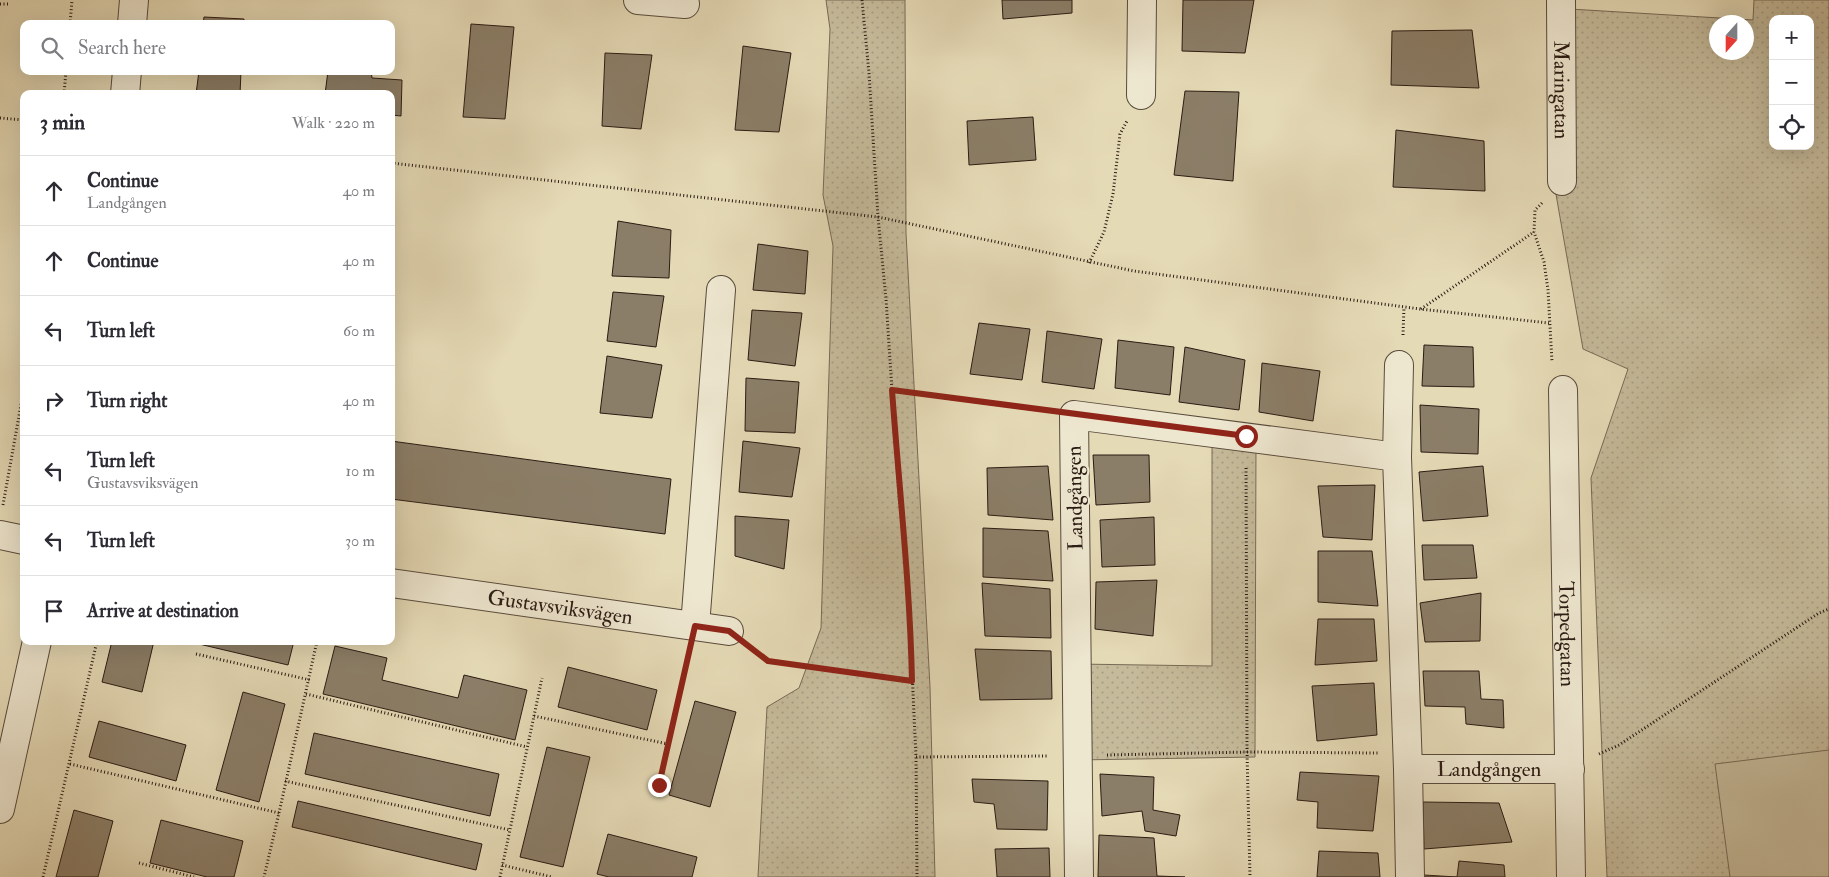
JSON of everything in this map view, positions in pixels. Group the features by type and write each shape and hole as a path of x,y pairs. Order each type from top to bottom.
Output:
{"street":[{"path":"132,20 134,0"},
{"path":"638,0 685,4"},
{"path":"1142,0 1142,95"},
{"name":"Maringatan","path":"1561,0 1562,181"},
{"path":"125,90 127,75"},
{"path":"695,626 721,290"},
{"name":"Landgången","path":"1399,365 1397,457 1408,761 1410,877"},
{"name":"Torpedgatan","path":"1563,390 1571,877"},
{"name":"Landgången","path":"1079,877 1074,415 1397,457"},
{"path":"1,523 20,537"},
{"name":"Gustavsviksvägen","path":"395,584 729,631"},
{"path":"0,809 36,645"},
{"name":"Landgången","path":"1408,761 1570,769"}],"path":[{"path":"70,20 72,0"},
{"path":"862,0 886,299 899,497 908,583 916,757 917,877"},
{"path":"0,4 9,4"},
{"path":"64,90 66,75"},
{"path":"1089,263 1104,232 1113,194 1120,134 1142,95"},
{"path":"0,118 20,120"},
{"path":"395,163 878,217 1134,272 1549,324"},
{"path":"1562,181 1535,210 1534,232 1544,262 1548,290 1553,367 1563,390"},
{"path":"1420,309 1534,232"},
{"path":"892,390 1074,415"},
{"path":"1,523 20,411"},
{"path":"1246,436 1247,752 1250,877"},
{"path":"1570,769 1619,745 1819,613 1829,609"},
{"path":"659,785 695,626"},
{"path":"729,631 768,661 912,681"},
{"path":"43,877 96,645"},
{"path":"264,877 310,680 316,645"},
{"path":"196,654 310,680"},
{"path":"500,877 542,678"},
{"path":"306,694 527,748"},
{"path":"534,716 668,744"},
{"path":"916,757 1247,752 1408,761"},
{"path":"70,764 279,813"},
{"path":"285,781 510,830"},
{"path":"139,863 194,877"},
{"path":"502,865 552,877"}],"shaded area":[{"path":"826,0 905,0 906,233 930,687 935,877 758,877 767,707 799,688 821,628 833,246 823,195 830,29"},
{"path":"1754,0 1829,0 1829,877 1607,877 1591,478 1628,369 1583,349 1550,160 1553,8 1709,17 1709,60 1754,60"},
{"path":"1212,437 1256,441 1255,757 1077,760 1076,664 1212,666"},
{"path":"1829,750 1829,877 1730,877 1715,764"}],"building":[{"path":"1002,0 1072,0 1072,13 1003,19"},
{"path":"1183,0 1254,0 1245,53 1182,51"},
{"path":"204,17 244,19 244,20 204,20"},
{"path":"471,24 514,27 505,119 463,117"},
{"path":"1472,30 1479,88 1391,85 1392,31"},
{"path":"743,46 791,53 779,132 735,130"},
{"path":"605,53 652,55 641,129 602,126"},
{"path":"198,75 241,75 240,90 197,90"},
{"path":"327,75 372,75 372,78 402,80 401,116 395,115 395,90 326,90"},
{"path":"1185,91 1239,92 1233,181 1174,175"},
{"path":"1033,117 1036,160 969,165 967,121"},
{"path":"1396,130 1484,141 1485,191 1393,187"},
{"path":"618,221 671,230 669,278 612,276"},
{"path":"758,244 808,251 805,294 753,290"},
{"path":"613,292 664,296 656,347 607,341"},
{"path":"752,310 802,313 795,366 748,360"},
{"path":"979,323 1030,329 1022,380 970,374"},
{"path":"1047,331 1102,339 1094,389 1042,382"},
{"path":"1118,340 1174,347 1170,395 1115,388"},
{"path":"1424,345 1473,347 1474,387 1422,386"},
{"path":"1185,347 1245,360 1239,410 1179,402"},
{"path":"607,356 662,365 652,418 600,413"},
{"path":"1262,363 1320,371 1313,421 1259,412"},
{"path":"746,378 799,382 795,433 745,431"},
{"path":"1420,405 1479,409 1478,454 1421,452"},
{"path":"743,441 800,448 792,497 739,492"},
{"path":"395,442 671,479 665,534 395,500"},
{"path":"1093,455 1149,455 1150,502 1096,505"},
{"path":"1048,466 1053,520 988,515 987,468"},
{"path":"1483,466 1488,516 1423,521 1419,472"},
{"path":"1375,485 1372,540 1323,537 1318,486"},
{"path":"735,516 789,520 784,569 735,556"},
{"path":"1154,517 1155,565 1102,567 1100,520"},
{"path":"983,528 1048,531 1053,581 983,577"},
{"path":"1422,545 1473,545 1477,578 1424,580"},
{"path":"1318,551 1372,551 1378,606 1318,602"},
{"path":"1157,580 1153,636 1095,629 1096,582"},
{"path":"982,583 1050,589 1051,638 985,636"},
{"path":"1481,593 1480,641 1425,642 1420,603"},
{"path":"1318,619 1374,619 1377,661 1315,665"},
{"path":"111,645 153,645 142,692 102,682"},
{"path":"203,645 293,645 288,665"},
{"path":"335,646 387,658 382,680 458,698 464,675 527,690 515,740 323,694"},
{"path":"975,649 1051,651 1052,699 980,700"},
{"path":"568,667 657,690 647,730 558,707"},
{"path":"1423,671 1479,671 1481,699 1503,700 1504,728 1466,724 1465,707 1425,706"},
{"path":"1374,683 1377,735 1317,741 1312,686"},
{"path":"243,692 285,704 259,802 216,790"},
{"path":"695,701 736,712 710,807 669,795"},
{"path":"99,721 186,745 176,781 89,757"},
{"path":"314,733 499,774 490,816 305,774"},
{"path":"547,747 590,757 563,867 520,857"},
{"path":"1300,772 1379,776 1373,831 1317,828 1318,802 1297,800"},
{"path":"1100,774 1154,777 1153,810 1180,815 1176,836 1145,831 1142,811 1102,816"},
{"path":"972,779 1048,781 1047,830 997,829 994,804 974,802"},
{"path":"298,801 482,844 476,870 292,827"},
{"path":"1423,802 1499,803 1512,842 1424,849"},
{"path":"74,810 113,821 98,877 56,877"},
{"path":"161,820 243,841 234,877 207,877 150,863"},
{"path":"608,834 697,857 692,877 609,877 597,874"},
{"path":"1099,835 1154,838 1157,876 1185,877 1098,877"},
{"path":"1049,848 1050,877 997,877 995,849"},
{"path":"1319,851 1378,853 1380,877 1317,877"},
{"path":"1459,861 1504,865 1505,877 1457,877"},
{"path":"1424,875 1457,877 1424,877"}],"route":[{"path":"659,785 695,626 729,631 768,661 912,681 908,583 899,497 892,390 1246,436"}]}
